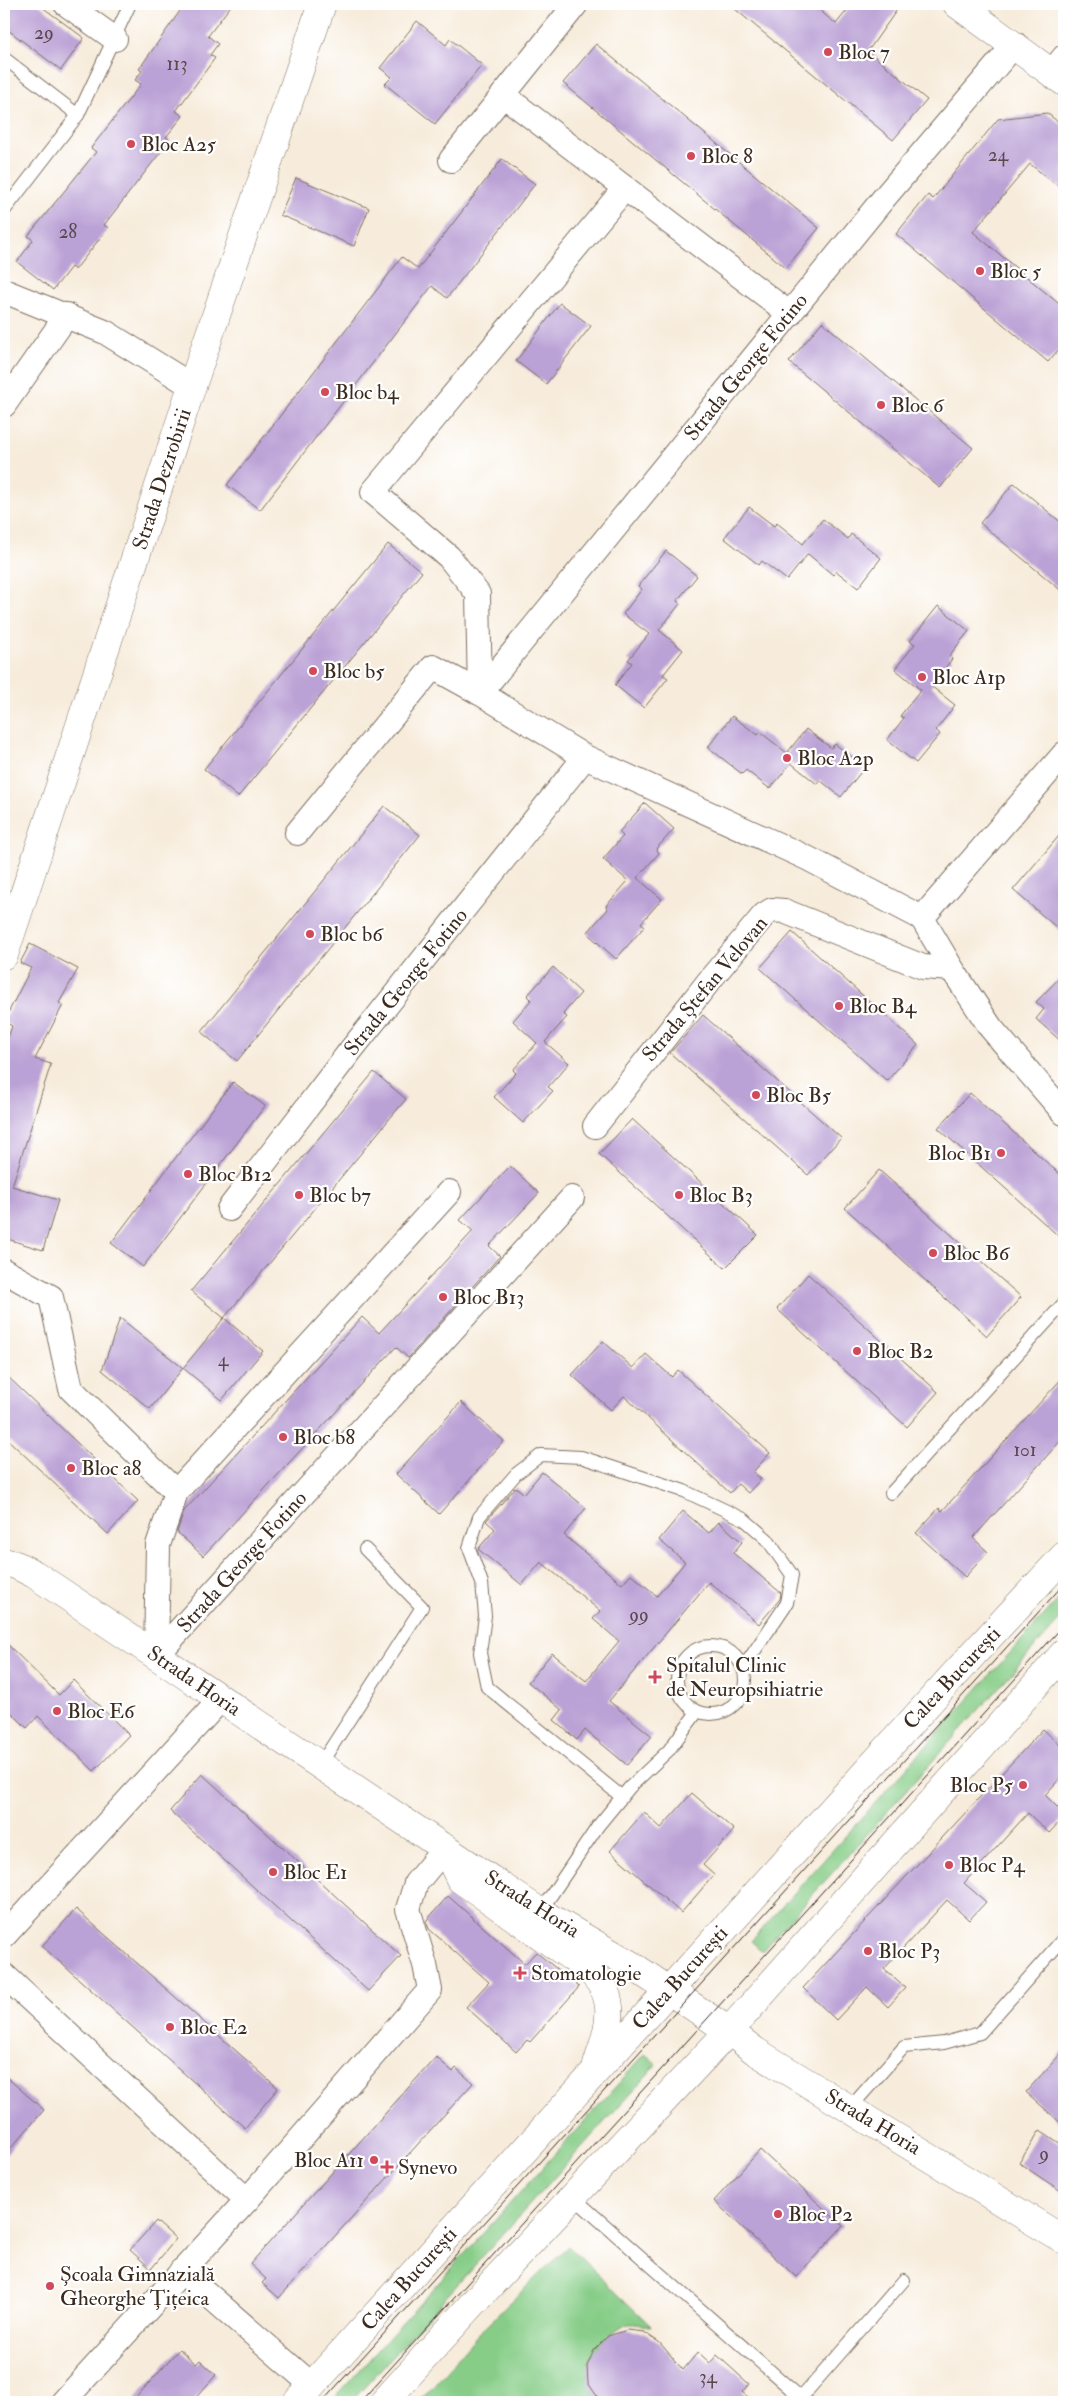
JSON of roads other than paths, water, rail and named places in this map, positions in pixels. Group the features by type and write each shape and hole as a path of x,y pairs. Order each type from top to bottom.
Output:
{"main road":[{"name":"Strada Dezrobirii","path":"4,955 11,902 192,386 322,4"},
{"path":"958,4 1015,44 1060,70"},
{"name":"Calea București","path":"305,2394 595,2071 1064,1556"},
{"name":"Strada Horia","path":"4,1562 34,1574 540,1912 633,1966 729,2031 755,2052 850,2108 1064,2240"},
{"path":"384,2402 729,2031 1064,1653"},
{"path":"445,1848 460,1880 584,1966 599,1981 611,2006 608,2032 595,2071"}],"street":[{"path":"66,4 115,39"},
{"path":"451,160 576,4"},
{"name":"Strada George Fotino","path":"480,693 790,314 1015,44"},
{"path":"503,94 790,314"},
{"path":"480,693 478,594 450,557 372,492 625,188"},
{"path":"4,291 105,332 192,386"},
{"path":"4,405 67,315"},
{"path":"297,833 433,668 480,693 586,757 807,858 922,918 952,969 991,1028 1064,1113"},
{"path":"922,918 1064,754"},
{"name":"Strada George Fotino","path":"228,1209 352,1050 586,757"},
{"name":"Strada Ștefan Velovan","path":"595,1126 713,976 764,915 772,910 784,910 923,967 952,969"},
{"name":"Strada George Fotino","path":"156,1656 158,1545 176,1492 449,1192"},
{"name":"Strada George Fotino","path":"156,1656 572,1198"},
{"path":"4,1271 51,1296 72,1389 176,1492"},
{"path":"4,1936 221,1699"},
{"path":"63,2402 247,2200 430,1990 425,1965 408,1909 416,1883 445,1848"},
{"path":"4,1975 205,2164 247,2200"},
{"path":"182,2271 305,2394"}],"lane":[{"path":"4,211 78,115 130,4"},
{"path":"4,58 78,115"},
{"path":"891,1493 1064,1303"},
{"path":"622,1797 487,1687 480,1653 485,1616 482,1583 469,1548 479,1517 516,1474 541,1455 581,1457 684,1491 744,1519 767,1538 792,1575 789,1594 787,1603 743,1668"},
{"path":"320,1765 422,1607 365,1549"},
{"path":"707,1646 718,1647 733,1655 743,1668 745,1680 743,1691 738,1702 730,1709 719,1714 708,1715 696,1712 680,1697 677,1686 680,1664 696,1649 707,1646"},
{"path":"540,1912 598,1826 622,1797 670,1750 696,1712"},
{"path":"850,2108 904,2047 944,2043 980,2033 1064,1938"},
{"path":"573,2197 799,2400 904,2280"}],"tram line":[{"path":"322,2402 1064,1584"},
{"path":"360,2402 1064,1625"}],"place":[{"name":"Bloc 7","path":"828,52"},
{"name":"Bloc A25","path":"131,144"},
{"name":"Bloc 8","path":"691,156"},
{"name":"Bloc 5","path":"980,271"},
{"name":"Bloc b4","path":"325,392"},
{"name":"Bloc 6","path":"881,405"},
{"name":"Bloc b5","path":"313,671"},
{"name":"Bloc A1p","path":"922,677"},
{"name":"Bloc A2p","path":"787,758"},
{"name":"Bloc b6","path":"310,934"},
{"name":"Bloc B4","path":"839,1006"},
{"name":"Bloc B5","path":"756,1095"},
{"name":"Bloc B1","path":"1001,1153"},
{"name":"Bloc B12","path":"188,1174"},
{"name":"Bloc b7","path":"299,1195"},
{"name":"Bloc B3","path":"679,1195"},
{"name":"Bloc B6","path":"933,1253"},
{"name":"Bloc B13","path":"443,1297"},
{"name":"Bloc B2","path":"857,1351"},
{"name":"Bloc b8","path":"283,1437"},
{"name":"Bloc a8","path":"71,1468"},
{"name":"Spitalul Clinic de Neuropsihiatrie","path":"655,1677"},
{"name":"Bloc E6","path":"57,1711"},
{"name":"Bloc P5","path":"1023,1785"},
{"name":"Bloc P4","path":"949,1865"},
{"name":"Bloc E1","path":"273,1872"},
{"name":"Bloc P3","path":"868,1951"},
{"name":"Stomatologie","path":"520,1973"},
{"name":"Bloc E2","path":"170,2027"},
{"name":"Bloc A11","path":"374,2160"},
{"name":"Synevo","path":"387,2167"},
{"name":"Bloc P2","path":"778,2214"},
{"name":"Școala Gimnazială Gheorghe Țițeica","path":"50,2286"}]}
